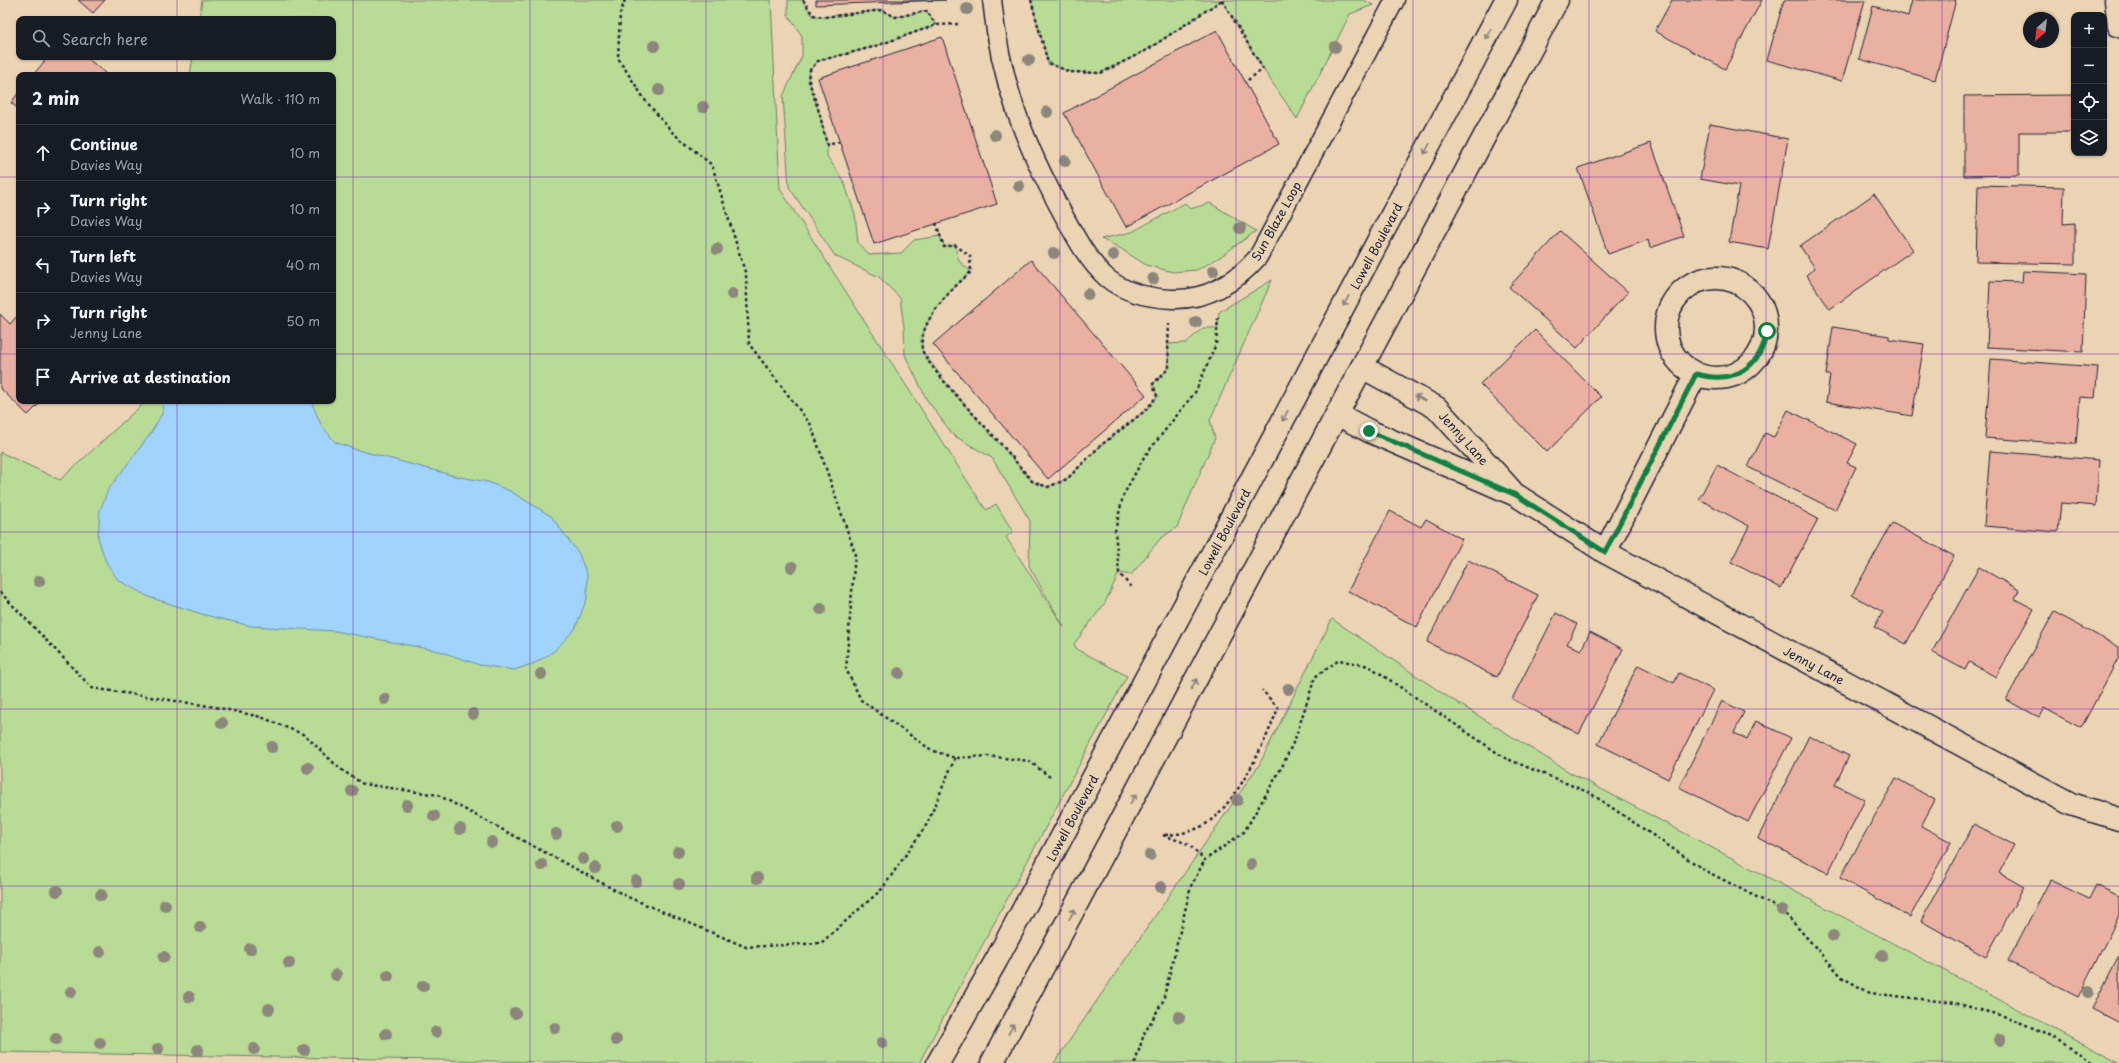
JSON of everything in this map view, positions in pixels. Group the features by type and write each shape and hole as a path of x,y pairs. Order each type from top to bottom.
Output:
{"main road":[{"name":"Lowell Boulevard","path":"938,1063 997,959 1506,0"},
{"path":"992,1063 1557,0"},
{"path":"2116,0 2119,26"},
{"path":"1713,278 1736,282 1751,292 1762,307 1766,319 1765,343 1760,354 1743,371 1720,378 1696,374 1685,368 1670,349 1666,326 1672,302 1680,292 1701,280 1713,278"},
{"name":"Jenny Lane","path":"1362,367 1437,408 1516,495"},
{"path":"1605,552 1696,374"},
{"name":"Jenny Lane","path":"1337,414 1369,431 1516,495 1605,552 2071,804 2119,819"}],"lane":[{"name":"Sun Blaze Loop","path":"992,0 995,33 1006,84 1023,134 1045,182 1085,254 1112,281 1121,287 1152,298 1186,300 1219,290 1247,270 1258,257 1395,0"}],"path":[{"path":"625,0 620,14 618,58 646,100 673,133 712,165 746,275 749,344 811,425 855,553 846,668 862,700 931,750 955,758 988,756 1029,761 1050,777"},
{"path":"803,0 812,15 824,17 882,10 895,17 927,11 936,25"},
{"path":"1031,0 1048,63 1070,72 1101,73 1147,50 1222,0 1263,69 1245,82"},
{"path":"840,142 827,145 808,78 810,70 818,61 873,47 936,25 958,24"},
{"path":"936,223 944,248 955,245 970,256 971,272 954,286 932,316 923,333 922,350 944,381 1033,482 1048,487 1067,479 1100,446 1150,405 1157,396 1153,384 1169,368 1169,324"},
{"path":"1131,587 1119,573 1115,530 1123,496 1144,457 1196,391 1216,344 1219,312 1210,292"},
{"path":"0,592 92,688 215,707 261,717 305,735 339,768 363,784 438,795 628,896 746,948 821,943 882,890 927,824 955,758"},
{"path":"1135,1063 1144,1034 1163,1001 1191,886 1205,860 1244,832 1282,767 1296,736 1315,677 1339,660 1369,666 1505,758 1590,793 1706,871 1782,910 1843,978 1870,992 1954,1003 2007,1017 2045,1033 2094,1063"},
{"path":"1205,860 1188,844 1163,835 1187,833 1211,821 1231,798 1266,740 1278,708 1262,690"}],"green space":[{"path":"202,0 771,0 780,189 986,510 996,504 1013,532 1006,537 1064,627 1029,566 1030,521 992,458 953,435 927,400 905,355 904,327 900,298 879,277 835,256 789,187 783,96 802,56 802,36 788,15 788,0 803,0 812,15 824,17 882,10 895,17 927,11 936,25 873,47 818,61 810,70 808,78 820,115 827,145 827,156 844,182 855,214 858,243 869,255 901,253 914,240 940,236 945,247 955,245 959,261 971,272 946,296 931,317 925,328 922,339 922,349 926,357 968,410 1033,482 1048,487 1067,479 1100,446 1146,410 1157,397 1153,384 1169,368 1168,344 1186,343 1203,328 1217,328 1219,312 1272,280 1210,420 1215,438 1177,527 1160,539 1131,575 1119,573 1105,603 1074,644 1077,649 1127,676 919,1063 603,1063 0,1052 0,452 60,480 143,404 336,404 336,72 190,72 192,60 336,60 336,16 199,16"},
{"path":"1031,0 1222,0 1147,50 1101,73 1070,72 1048,63"},
{"path":"1222,0 1364,0 1373,5 1350,14 1297,119 1263,69"},
{"path":"1185,203 1190,209 1210,203 1256,231 1220,257 1197,270 1173,272 1146,265 1118,247 1101,239 1132,232"},
{"path":"1332,619 1445,695 1569,772 2119,1063 1054,1063 1259,765"}],"water":[{"path":"162,404 312,404 321,425 335,442 354,449 455,476 488,482 510,491 551,516 579,554 587,575 587,598 575,629 553,652 535,663 514,670 480,665 439,651 335,631 251,626 205,615 149,597 118,580 106,562 98,538 100,510 108,490 151,433 163,412"}],"building":[{"path":"78,0 105,0 93,13"},
{"path":"816,0 946,0 816,5"},
{"path":"1672,0 1762,0 1725,69 1655,31"},
{"path":"1784,0 1865,0 1842,81 1767,60"},
{"path":"1912,0 1956,0 1935,80 1859,59 1873,6 1908,16"},
{"path":"1217,30 1279,144 1126,227 1064,113"},
{"path":"942,37 997,204 874,244 818,78"},
{"path":"46,60 90,60 104,72 36,72"},
{"path":"2071,95 2071,132 2019,132 2019,175 1964,176 1964,96"},
{"path":"16,96 16,107 11,103"},
{"path":"1710,124 1788,139 1768,249 1729,242 1739,186 1700,179"},
{"path":"1651,143 1684,236 1650,248 1648,240 1608,254 1578,168"},
{"path":"1978,185 2064,187 2063,224 2075,223 2075,264 1976,262"},
{"path":"1874,194 1913,250 1830,309 1806,275 1815,268 1800,246"},
{"path":"1560,231 1628,292 1577,348 1509,287"},
{"path":"1031,260 1146,395 1048,479 933,344"},
{"path":"2023,271 2086,274 2083,352 1987,347 1990,281 2022,282"},
{"path":"0,314 10,324 16,317 16,403 0,388"},
{"path":"1833,327 1889,336 1889,339 1924,344 1912,416 1826,402 1830,375 1826,375"},
{"path":"1535,330 1601,397 1547,452 1480,384"},
{"path":"1991,359 2098,367 2095,398 2080,397 2076,444 1985,438"},
{"path":"17,404 39,404 28,415"},
{"path":"1788,410 1857,444 1847,463 1856,467 1835,510 1748,467 1765,433 1774,437"},
{"path":"1990,451 2099,460 2096,506 2061,503 2058,532 1984,526"},
{"path":"1717,465 1818,519 1781,588 1731,562 1749,526 1699,499"},
{"path":"1390,511 1421,527 1426,519 1462,539 1417,627 1348,591"},
{"path":"1892,523 1954,556 1906,644 1874,627 1883,612 1852,595"},
{"path":"1468,560 1538,595 1497,677 1427,642"},
{"path":"1979,567 2019,590 2015,599 2034,609 1996,677 1969,662 1965,670 1932,652"},
{"path":"2054,612 2119,647 2119,657 2081,728 2044,708 2039,717 2006,700"},
{"path":"1556,613 1577,624 1567,644 1581,650 1590,632 1623,649 1579,734 1512,699"},
{"path":"1638,665 1674,683 1679,673 1713,690 1668,779 1598,744"},
{"path":"1722,701 1744,712 1734,733 1747,739 1756,721 1791,738 1748,822 1679,787"},
{"path":"1809,736 1849,756 1835,785 1865,800 1828,873 1758,838"},
{"path":"1896,778 1935,800 1921,826 1951,842 1910,917 1840,878"},
{"path":"1974,824 2014,845 1999,873 2024,887 1986,957 1921,921"},
{"path":"2050,880 2089,899 2096,885 2119,896 2119,916 2078,997 2008,961"},
{"path":"2119,955 2119,1023 2092,1009"}],"route":[{"path":"1369,431 1516,495 1605,552 1696,374 1708,378 1720,378 1731,376 1743,371 1752,364 1760,354 1765,343 1767,331"}]}
